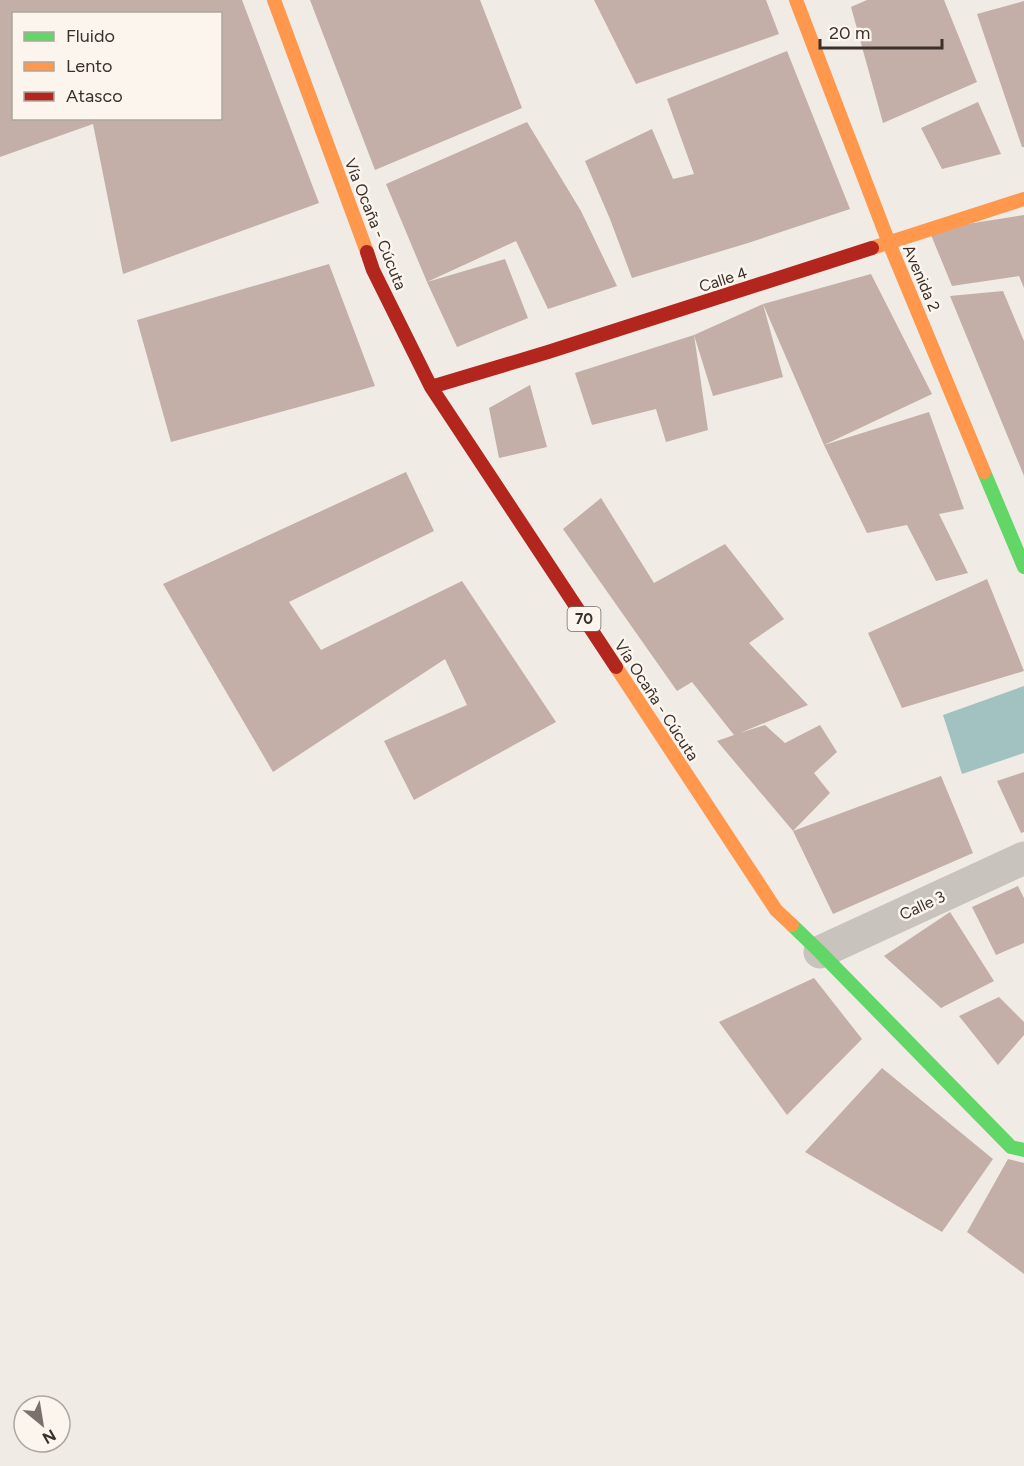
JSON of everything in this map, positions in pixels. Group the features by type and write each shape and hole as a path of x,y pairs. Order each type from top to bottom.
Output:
{"main road":[{"name":"Vía Ocaña - Cúcuta","path":"274,0 373,270 431,387 776,910 1011,1147 1024,1150"},
{"name":"Avenida 2","path":"796,0 889,243 1024,567"},
{"name":"Calle 4","path":"431,387 548,352 1024,199"}],"street":[{"name":"Calle 3","path":"820,952 1024,858"}],"water":[{"path":"1024,686 1024,753 962,774 943,715"}],"building":[{"path":"0,0 242,0 319,203 123,274 93,124 0,157"},
{"path":"310,0 480,0 522,108 375,170"},
{"path":"594,0 766,0 779,34 636,84"},
{"path":"867,0 944,0 977,82 883,123 851,7"},
{"path":"1024,1 1024,147 1022,147 977,14"},
{"path":"787,51 850,209 632,278 585,161 652,129 673,179 694,174 667,99"},
{"path":"978,102 1001,154 942,169 921,128"},
{"path":"527,122 581,211 617,286 548,309 516,241 427,282 386,184"},
{"path":"1024,215 1024,288 1019,276 952,286 929,230"},
{"path":"505,259 528,318 457,347 427,282"},
{"path":"329,264 375,386 171,442 137,320"},
{"path":"871,274 932,394 824,445 763,304"},
{"path":"1003,291 1024,341 1024,476 950,296"},
{"path":"763,304 783,377 713,396 694,335"},
{"path":"694,335 708,430 666,442 656,409 592,425 575,373"},
{"path":"530,385 547,447 499,458 489,408"},
{"path":"929,412 964,509 939,514 968,573 936,581 907,525 867,533 824,445"},
{"path":"406,472 434,531 289,602 321,650 462,581 556,722 414,800 384,741 467,705 445,659 273,772 163,584"},
{"path":"601,498 654,583 725,544 784,619 749,643 808,705 740,733 765,725 785,743 820,725 837,752 814,773 830,793 793,831 717,741 734,735 692,682 677,691 563,529"},
{"path":"987,579 1024,671 902,708 868,633"},
{"path":"1024,772 1024,832 1021,833 997,781"},
{"path":"941,776 973,853 833,914 793,831"},
{"path":"1018,886 1024,898 1024,943 996,955 972,907"},
{"path":"950,912 994,981 941,1008 884,956"},
{"path":"814,978 862,1039 787,1115 719,1022"},
{"path":"999,997 1024,1022 1024,1035 998,1065 959,1016"},
{"path":"882,1068 993,1159 942,1232 805,1152"},
{"path":"1008,1159 1024,1163 1024,1274 967,1232"}],"traffic: fast":[{"path":"984,472 1024,567"},
{"path":"792,925 1011,1147 1024,1150"}],"traffic: slow":[{"path":"274,0 367,252"},
{"path":"796,0 889,243 984,472"},
{"path":"872,248 1024,199"},
{"path":"616,667 776,910 792,925"}],"traffic: jam":[{"path":"431,387 872,248"},
{"path":"367,252 373,270 431,387 616,667"}]}
